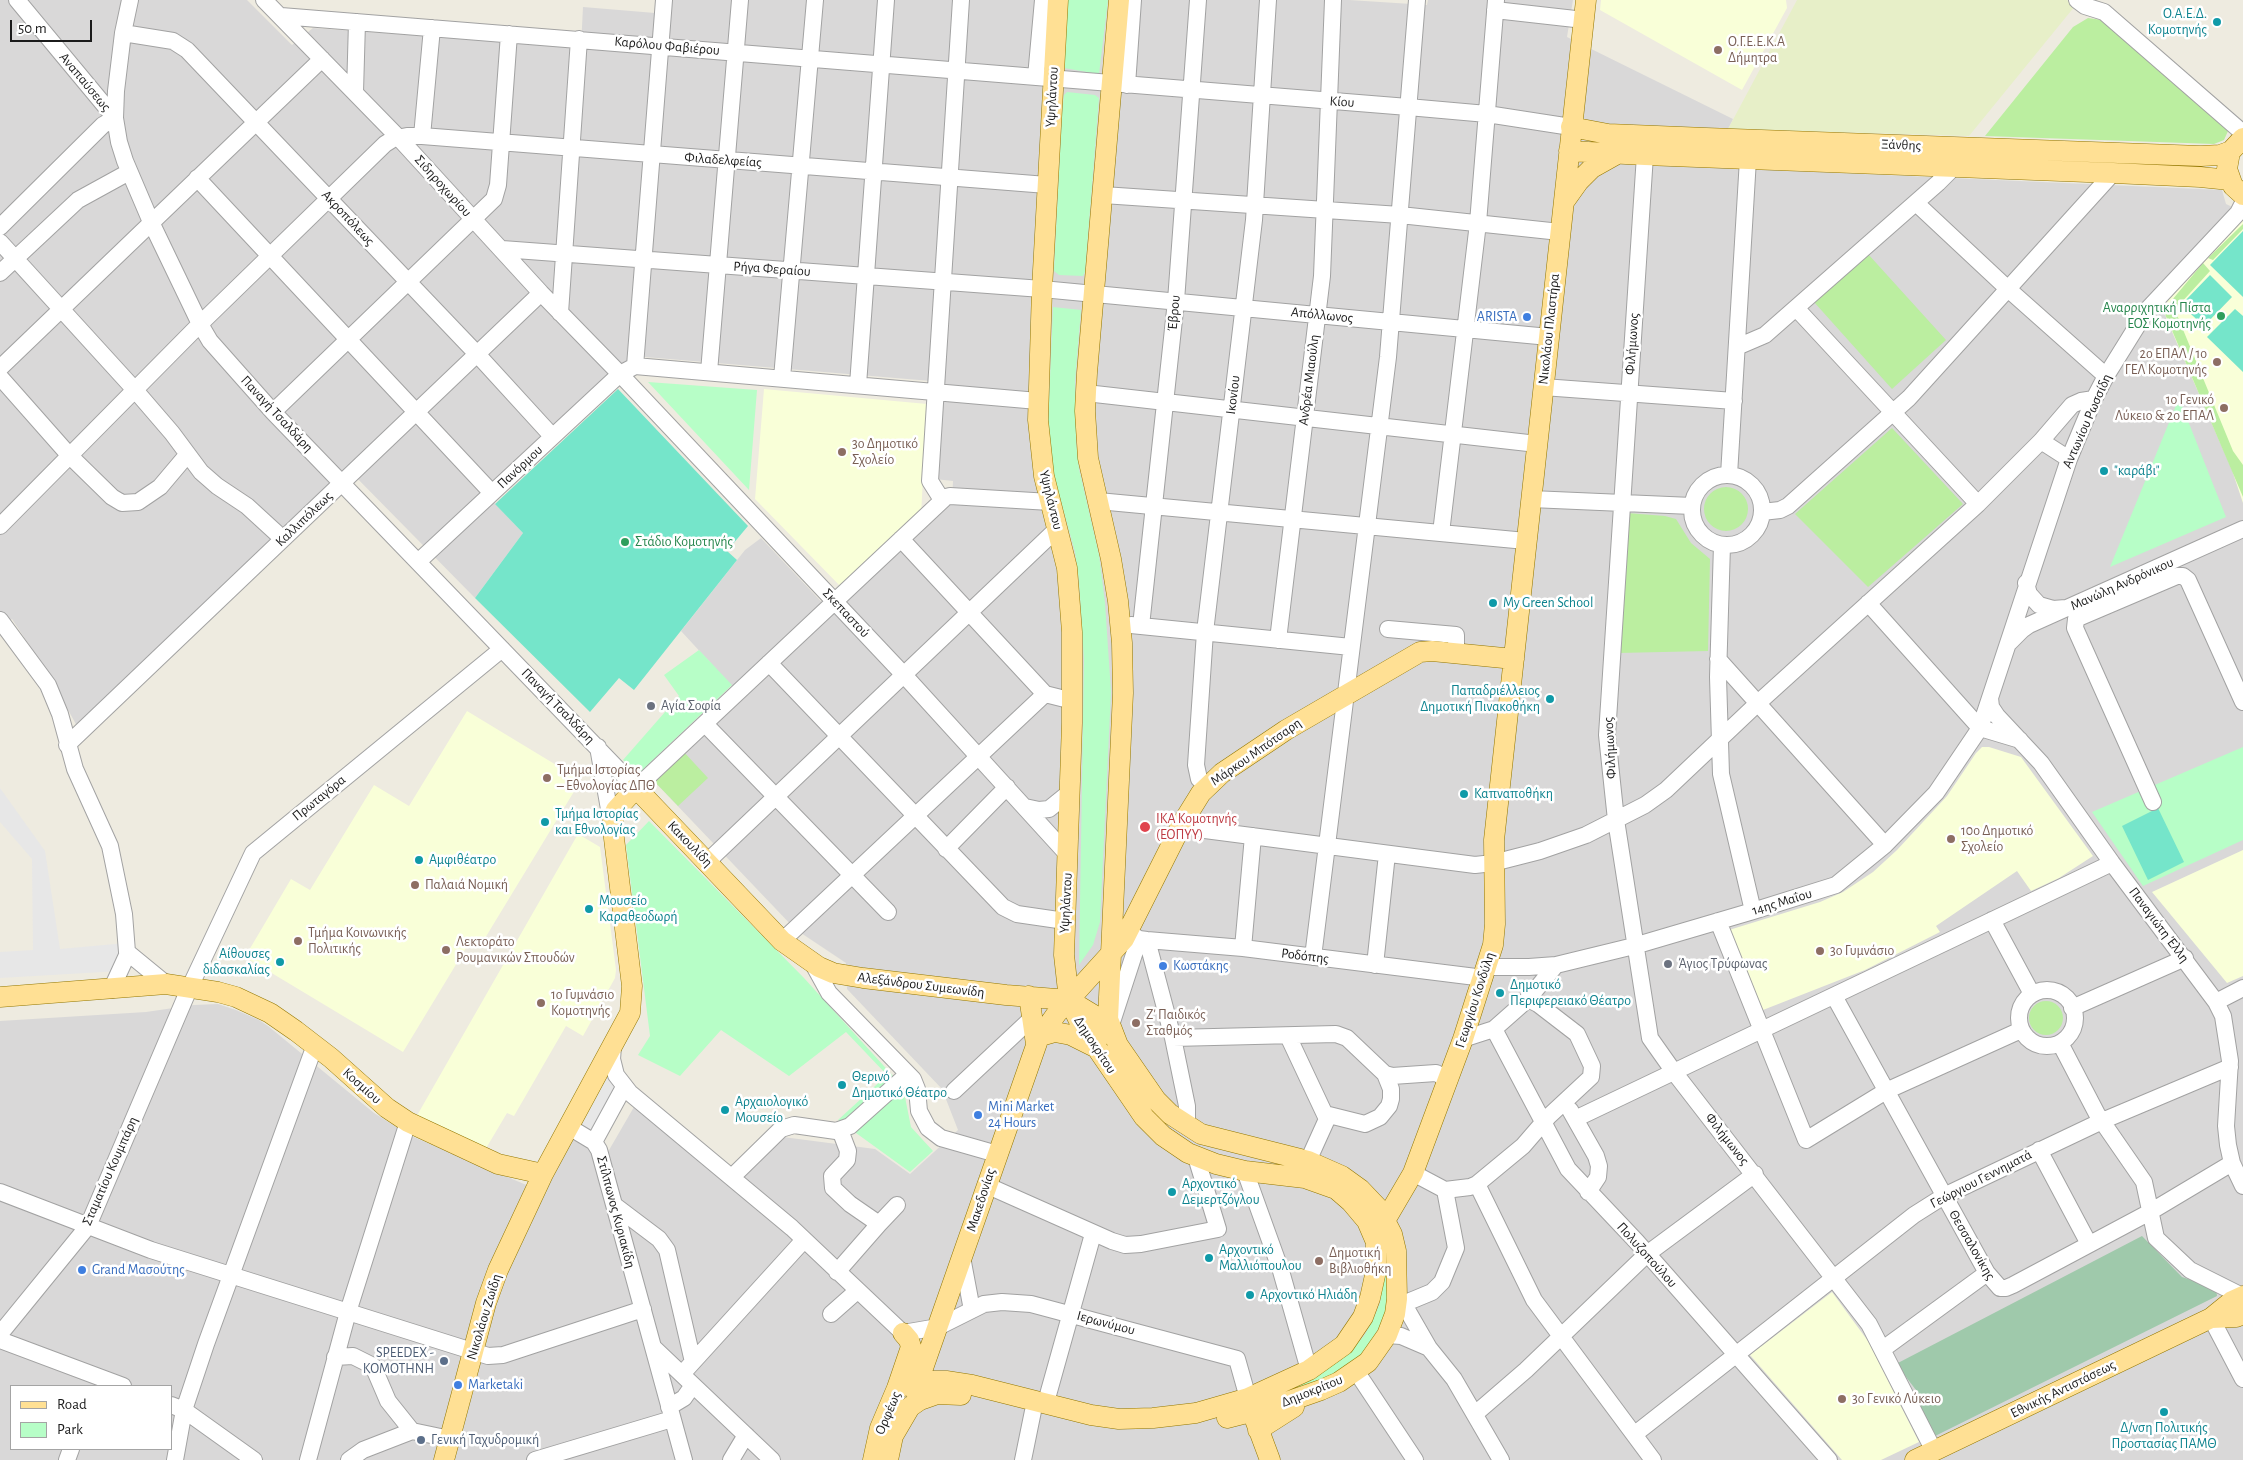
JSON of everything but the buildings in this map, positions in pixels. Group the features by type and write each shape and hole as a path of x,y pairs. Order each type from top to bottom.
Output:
{"main road":[{"name":"Υψηλάντου","path":"1058,0 1045,78 1047,185 1038,401 1040,451 1050,502 1067,568 1070,594 1073,702 1064,965 1069,1000"},
{"path":"1110,956 1115,887 1123,693 1120,624 1111,558 1087,446 1086,393 1103,195 1120,84 1120,0"},
{"name":"Νικολάου Πλαστήρα","path":"1514,659 1586,0"},
{"name":"Ξάνθης","path":"1571,127 1618,134 2201,156 2220,155 2237,145"},
{"path":"2237,145 2227,164 2230,180 2243,196"},
{"name":"Ξάνθης","path":"1569,150 1644,156 2113,173 2230,180"},
{"path":"1563,204 1579,181 1592,168 1617,154"},
{"name":"Μάρκου Μπότσαρη","path":"1069,1000 1110,956 1138,937 1142,904 1183,822 1196,800 1222,773 1286,730 1420,652 1456,653 1514,659"},
{"name":"Γεωργίου Κονδύλη","path":"1378,1223 1414,1173 1463,1039 1493,946 1495,924 1493,863 1514,659"},
{"path":"569,1127 630,1013 633,996 613,818 616,810 636,788"},
{"name":"Κακουλίδη","path":"636,788 782,941"},
{"path":"1115,887 1127,900 1135,904 1142,904"},
{"name":"Αλεξάνδρου Συμεωνίδη","path":"782,941 813,964 833,973 862,978 1069,1000"},
{"name":"Δημοκρίτου","path":"908,1409 926,1398 951,1393 1129,1420 1196,1413 1253,1414 1321,1390 1356,1371 1368,1362 1387,1335 1400,1301 1396,1251 1392,1234 1378,1223 1363,1216 1351,1202 1325,1184 1297,1176 1246,1171 1196,1157 1175,1144 1150,1123 1108,1039 1107,1009 1110,956"},
{"name":"Κοσμίου","path":"0,997 111,990 166,984 188,989 218,992 247,1001 270,1013 314,1045 387,1108 408,1122 498,1164 543,1174"},
{"name":"Κοσμίου","path":"0,1010 164,997 188,989"},
{"path":"1029,996 1038,1040 1055,1032 1108,1039"},
{"name":"Δημοκρίτου","path":"1069,1000 1081,1025 1108,1039 1156,1100 1170,1114 1187,1126 1201,1134 1308,1162 1332,1171 1351,1182 1369,1198 1378,1223 1377,1259 1373,1285 1363,1317 1344,1345 1253,1414"},
{"name":"Μακεδονίας","path":"908,1409 938,1327 996,1154 1038,1040 1052,1019 1069,1000"},
{"name":"Νικολάου Ζωίδη","path":"444,1460 490,1288 543,1174 569,1127"},
{"name":"Εθνικής Αντιστάσεως","path":"1916,1460 2211,1318 2236,1317 2243,1302"},
{"path":"897,1388 911,1347 909,1340 903,1333"},
{"name":"Δημοκρίτου","path":"918,1381 956,1383 1039,1407"},
{"name":"Ορφέως","path":"873,1460 880,1428 897,1388 918,1381"},
{"name":"Ορφέως","path":"888,1460 893,1436 908,1409"},
{"path":"1253,1414 1270,1460"}],"street":[{"name":"Αναπαύσεως","path":"17,0 115,118"},
{"name":"Παναγή Τσαλδάρη","path":"130,0 123,33 115,118 119,142 129,172 150,222 210,341 273,412 598,747"},
{"name":"Σιδηροχωρίου","path":"264,0 356,92 541,293 627,370"},
{"path":"664,0 643,259 627,370 709,372 1038,401"},
{"path":"709,372 740,0"},
{"path":"782,378 815,0"},
{"path":"858,385 886,0"},
{"path":"942,500 930,481 961,0"},
{"path":"1042,0 1045,78"},
{"path":"1120,84 1133,0"},
{"name":"Έβρου","path":"1141,626 1176,302 1198,0"},
{"name":"Ικονίου","path":"1208,786 1199,779 1196,765 1205,632 1255,206 1268,0"},
{"name":"Ανδρέα Μιαούλη","path":"1278,640 1317,315 1325,210 1333,0"},
{"path":"1312,957 1350,647 1380,426 1391,322 1417,0"},
{"path":"2077,0 2085,6 2104,12 2243,133"},
{"path":"1441,533 1478,223 1496,5 1584,20"},
{"name":"Καρόλου Φαβιέρου","path":"281,16 1120,84"},
{"path":"356,92 357,22"},
{"path":"422,136 432,28"},
{"name":"Ακροπόλεως","path":"123,33 168,40 180,45 256,121 552,436"},
{"path":"273,412 491,202 497,192 509,34"},
{"path":"560,312 579,39"},
{"path":"0,368 322,59"},
{"name":"Κίου","path":"1120,84 1487,114 1571,127"},
{"path":"0,227 103,125 115,118"},
{"name":"Φιλαδελφείας","path":"398,137 422,136 1047,185"},
{"path":"2,518 69,455 269,256 385,144 398,137"},
{"path":"1737,348 1765,335 1916,203 1955,167 1972,147"},
{"name":"Φιλήμωνος","path":"1644,156 1607,735 1616,820 1634,946 1650,1038 1674,1072 1755,1174 1869,1324 1934,1451"},
{"path":"1729,475 1748,159"},
{"path":"0,273 78,200 129,172"},
{"path":"1762,512 1786,508 1913,394 2113,173"},
{"path":"197,178 492,493"},
{"path":"1103,195 1400,215 1560,232"},
{"path":"1916,203 2008,289 2106,376"},
{"name":"Αντωνίου Ρωσσίδη","path":"2006,646 2069,459 2094,399 2106,376 2147,310 2238,213 2243,204"},
{"path":"0,242 135,390 208,478 247,506 283,538"},
{"name":"Ρήγα Φεραίου","path":"502,249 1095,294"},
{"name":"Καλλιπόλεως","path":"67,745 541,293"},
{"name":"Απόλλωνος","path":"1095,294 1549,337"},
{"path":"1796,308 1978,504"},
{"name":"Πανόρμου","path":"419,562 552,436 627,370"},
{"name":"Σκεπαστού","path":"627,370 835,601 1068,854"},
{"path":"0,377 69,455 112,497 127,504 138,502 160,487 187,455"},
{"path":"1543,387 1734,401"},
{"path":"1086,393 1537,444"},
{"path":"1183,822 1204,830 1471,864 1493,863 1570,842 1652,802 1758,703 1978,504 2041,441 2072,405 2094,399"},
{"path":"2041,441 2069,459"},
{"path":"1729,475 1746,480 1753,486 1759,494 1762,512 1759,524 1748,538 1737,544 1722,545 1709,540 1698,530 1692,514 1692,506 1696,494 1704,483 1716,476 1729,475"},
{"path":"636,788 942,500 950,496 1050,502"},
{"path":"1531,499 1692,506"},
{"path":"1098,501 1526,541"},
{"path":"707,862 1058,528"},
{"name":"Μανώλη Ανδρόνικου","path":"2006,646 2022,630 2075,612 2129,588 2243,530"},
{"path":"901,539 1046,694 1073,702"},
{"path":"1722,545 1718,659 1719,739 1722,781 1754,911"},
{"path":"2129,588 2173,577 2183,576 2188,580 2243,702"},
{"path":"2026,583 2029,594 2039,605 2075,612 2075,628 2153,802"},
{"path":"1868,603 1980,728 2020,740"},
{"path":"0,620 48,685 60,714 67,745 84,792 110,846 124,914 128,953 111,990"},
{"path":"1120,624 1350,647"},
{"path":"1388,629 1456,635 1456,653"},
{"name":"14ης Μαΐου","path":"1486,972 1556,965 1634,946 1836,885 1885,845 1936,793 1980,728 2006,646"},
{"name":"Πρωταγόρα","path":"188,989 250,859 258,847 502,649"},
{"path":"1718,659 1885,845"},
{"path":"769,663 946,849 1010,912 1065,921"},
{"path":"782,941 1046,694"},
{"name":"Παναγιώτη Έλλη","path":"1990,698 1993,711 2041,763 2112,863 2185,958 2216,1002 2223,1016 2230,1067 2226,1126 2232,1164 2243,1186"},
{"path":"705,724 888,912"},
{"path":"598,747 613,830"},
{"name":"Κακουλίδη","path":"598,747 636,788"},
{"path":"946,849 1007,788"},
{"path":"1025,807 1040,810 1048,809 1070,792"},
{"path":"1243,948 1253,836"},
{"path":"1375,964 1387,854"},
{"path":"1576,1119 2112,863"},
{"path":"1992,920 2032,994"},
{"path":"1718,922 1806,1140 1886,1091 2021,1030"},
{"path":"1138,937 1173,1038 1187,1106 1187,1126"},
{"name":"Ροδόπης","path":"1138,937 1375,964 1486,972"},
{"name":"Δημοκρίτου","path":"1108,1039 1138,937"},
{"path":"128,953 166,984"},
{"path":"2072,1008 2185,958"},
{"path":"813,964 828,993 908,1074 916,1086 919,1111 928,1128 941,1138 996,1154"},
{"path":"1463,1039 1494,1029 1528,999 1556,965"},
{"path":"2216,1002 2243,988"},
{"name":"Σταματίου Κουμπάρη","path":"0,1334 88,1226 188,989"},
{"path":"2043,990 2056,992 2067,999 2072,1008 2074,1025 2067,1037 2060,1043 2049,1046 2036,1044 2025,1036 2021,1030 2019,1011 2032,994 2043,990"},
{"name":"Θεσσαλονίκης","path":"1834,996 1987,1273 1996,1286 2006,1288 2150,1212 2232,1164"},
{"path":"1414,1173 1445,1190 1470,1187 1476,1184 1523,1146 1543,1123 1591,1077 1592,1066 1577,1034 1571,1027 1537,1003 1528,999"},
{"path":"954,1091 1032,1018"},
{"name":"Πολυζοπούλου","path":"1494,1029 1568,1169 1647,1254 1829,1460"},
{"path":"1173,1038 1340,1035 1350,1041 1385,1074 1391,1089 1391,1099 1389,1106 1380,1118 1365,1124 1326,1114"},
{"path":"1288,1036 1326,1114 1327,1120 1308,1162"},
{"path":"2060,1043 2102,1121 2144,1182 2155,1236 2188,1270 2243,1302"},
{"path":"175,1460 178,1408 230,1276 314,1045"},
{"path":"613,1047 614,1070 624,1087 792,1228 803,1241 903,1333"},
{"name":"Γεώργιου Γεννηματά","path":"1635,1434 1914,1215 1944,1196 2102,1121 2230,1067"},
{"path":"1385,1074 1392,1076 1436,1073 1442,1076 1446,1085"},
{"path":"732,1177 785,1127 794,1125 840,1130 853,1124 908,1074"},
{"path":"594,1142 624,1087"},
{"path":"2228,1096 2243,1089"},
{"path":"1565,1102 1596,1156 1599,1166 1598,1177 1588,1192"},
{"path":"308,1460 348,1312 408,1122"},
{"name":"Στίλπωνος Κυριακίδη","path":"569,1127 594,1142 599,1150 684,1460"},
{"path":"840,1130 848,1151 847,1160 832,1176 833,1188 850,1204 879,1224"},
{"path":"2039,1150 2089,1244"},
{"path":"986,1185 1093,1234 1121,1244 1132,1245 1218,1229 1196,1157"},
{"path":"1246,1171 1282,1271 1309,1370"},
{"path":"1475,1414 1526,1370 1647,1254 1755,1174"},
{"path":"1476,1184 1524,1283 1560,1336 1653,1460"},
{"path":"1445,1190 1456,1248 1442,1282 1432,1292 1400,1301 1429,1348 1454,1379 1501,1460"},
{"path":"0,1192 151,1250 488,1356 503,1355 642,1309"},
{"path":"614,1205 662,1242 667,1250 693,1362"},
{"path":"838,1272 897,1205"},
{"path":"1023,1460 1070,1314 1093,1234"},
{"path":"536,1460 671,1413 684,1398 693,1362 803,1241"},
{"path":"962,1257 972,1310"},
{"path":"1883,1349 1987,1273"},
{"path":"831,1314 857,1291"},
{"name":"Ιερωνύμου","path":"903,1333 938,1327 984,1304 1009,1302 1032,1304 1238,1359 1253,1414"},
{"path":"2211,1318 2243,1378"},
{"path":"1387,1335 1401,1336 1429,1348"},
{"path":"0,1340 94,1381 117,1385"},
{"path":"653,1347 772,1460"},
{"path":"335,1358 353,1356 373,1366 388,1401 412,1431"},
{"path":"1356,1371 1414,1460"},
{"path":"178,1408 254,1460"},
{"path":"349,1460 363,1450 412,1431 450,1439"},
{"path":"731,1460 746,1435"}],"shaded area":[{"path":"0,0 247,0 292,45 313,28 581,47 583,7 667,14 668,0 1349,0 1427,5 1428,0 1573,0 1567,37 1733,119 1728,129 1727,168 2222,190 2226,204 2243,212 2243,1460 0,1460 0,1021 146,1012 194,1005 218,1004 259,1020 268,1026 374,1113 409,1135 538,1190 568,1137 605,1157 634,1107 732,1188 783,1137 875,1149 910,1174 958,1130 942,1089 847,989 846,963 795,929 652,779 741,696 681,631 745,550 761,538 833,614 952,503 953,481 935,479 943,382 633,356 485,493 523,533 475,598 347,468 77,726 47,672 12,619 0,628"},
{"name":"Ο.Γ.Ε.Ε.Κ.Α Δήμητρα","path":"1601,0 1786,0 1787,8 1742,90 1600,10"},
{"path":"1797,0 2067,0 2075,6 1969,136 1728,129"},
{"name":"2ο ΕΠΑΛ / 1ο ΓΕΛ Κομοτηνής","path":"2243,216 2243,503 2232,470 2167,320 2165,314 2168,305 2164,297"},
{"name":"3ο Δημοτικό Σχολείο","path":"764,389 927,404 921,515 843,589 755,499"},
{"name":"Παλαιά Νομική","path":"467,711 581,780 479,948 469,943 403,1052 245,957 291,879 310,890 374,785 409,806"},
{"path":"1982,747 1989,747 2021,757 2093,856 2059,878 2031,891 2017,871 1936,926 1940,932 1865,970 1763,1010 1729,930 1820,902 1843,892 1873,872 1897,850 1947,796"},
{"path":"0,788 45,851 60,949 126,943 120,971 0,978 0,952 33,950 32,859 0,822"},
{"name":"1ο Γυμνάσιο Κομοτηνής","path":"578,834 600,847 616,970 615,978 583,1036 566,1026 514,1116 507,1113 485,1150 415,1119"},
{"path":"2243,850 2243,976 2227,983 2152,892"},
{"path":"606,1072 619,1089 595,1133 577,1123"},
{"path":"2142,1236 2182,1277 2216,1288 2217,1296 1927,1440 1916,1390 1896,1364"},
{"name":"3ο Γενικό Λύκειο","path":"1832,1292 1868,1341 1919,1442 1881,1460 1842,1460 1750,1355"}],"green space":[{"path":"1067,0 1108,0 1099,74 1064,68"},
{"path":"2088,18 2102,20 2226,126 2228,131 2224,140 2214,144 1985,136 2073,27"},
{"path":"1067,92 1095,95 1099,98 1085,272 1083,276 1059,275 1054,271 1062,114 1064,95"},
{"path":"2243,224 2243,229 2213,260 2208,258"},
{"path":"2243,231 2243,297 2210,265"},
{"path":"1868,254 1946,340 1892,389 1814,302"},
{"path":"2203,263 2210,271 2180,304 2177,315 2233,451 2243,465 2243,497 2165,314 2167,306"},
{"path":"2210,275 2232,297 2204,326 2181,305"},
{"path":"1053,307 1081,310 1075,381 1076,441 1079,469 1099,555 1105,603 1111,692 1100,922 1093,945 1079,965 1084,660 1079,581 1075,552 1052,469 1048,427"},
{"path":"2235,309 2243,316 2243,372 2207,337"},
{"path":"648,382 757,390 749,490"},
{"name":"Στάδιο Κομοτηνής","path":"618,389 748,526 727,551 737,560 634,690 619,678 590,712 475,598 523,533 495,504"},
{"path":"2179,398 2226,517 2110,567"},
{"path":"1892,428 1963,504 1868,587 1795,514"},
{"path":"1730,487 1742,493 1747,500 1747,518 1742,525 1735,530 1722,531 1714,528 1707,521 1704,505 1707,497 1714,490"},
{"path":"1627,513 1665,516 1676,519 1691,543 1710,559 1708,651 1618,653"},
{"path":"699,650 732,685 638,774 623,760 679,696 664,675"},
{"path":"2243,747 2243,840 2143,886 2092,812"},
{"path":"682,750 708,778 678,806 652,779"},
{"path":"2158,808 2184,862 2148,880 2122,826"},
{"path":"649,821 804,978 903,1087 911,1127 933,1151 910,1172 838,1120 887,1075 846,1032 789,1076 721,1030 680,1076 638,1055 650,1036 626,845"},
{"path":"2046,1001 2058,1006 2063,1018 2058,1030 2046,1035 2034,1030 2029,1018 2034,1006"},
{"path":"1386,1261 1390,1296 1385,1317 1366,1350 1340,1372 1290,1391 1341,1360 1364,1336 1380,1303"}],"place":[{"name":"Ο.Α.Ε.Δ. Κομοτηνής","path":"2217,22"},
{"name":"Ο.Γ.Ε.Ε.Κ.Α Δήμητρα","path":"1718,50"},
{"name":"Αναρριχητική Πίστα ΕΟΣ Κομοτηνής","path":"2221,316"},
{"name":"ARISTA","path":"1527,317"},
{"name":"2ο ΕΠΑΛ / 1ο ΓΕΛ Κομοτηνής","path":"2217,362"},
{"name":"1ο Γενικό Λύκειο & 2ο ΕΠΑΛ","path":"2224,408"},
{"name":"3ο Δημοτικό Σχολείο","path":"842,452"},
{"name":"\"καράβι\"","path":"2104,471"},
{"name":"Στάδιο Κομοτηνής","path":"625,542"},
{"name":"My Green School","path":"1493,603"},
{"name":"Παπαδριέλλειος Δημοτική Πινακοθήκη","path":"1550,699"},
{"name":"Αγία Σοφία","path":"651,706"},
{"name":"Τμήμα Ιστορίας – Εθνολογίας ΔΠΘ","path":"547,778"},
{"name":"Καπναποθήκη","path":"1464,794"},
{"name":"Τμήμα Ιστορίας και Εθνολογίας","path":"545,822"},
{"name":"ΙΚΑ Κομοτηνής (ΕΟΠΥΥ)","path":"1145,827"},
{"name":"10ο Δημοτικό Σχολείο","path":"1951,839"},
{"name":"Αμφιθέατρο","path":"419,860"},
{"name":"Παλαιά Νομική","path":"415,885"},
{"name":"Μουσείο Καραθεοδωρή","path":"589,909"},
{"name":"Τμήμα Κοινωνικής Πολιτικής","path":"298,941"},
{"name":"Λεκτοράτο Ρουμανικών Σπουδών","path":"446,950"},
{"name":"3ο Γυμνάσιο","path":"1820,951"},
{"name":"Αίθουσες διδασκαλίας","path":"280,962"},
{"name":"Άγιος Τρύφωνας","path":"1668,964"},
{"name":"Κωστάκης","path":"1163,966"},
{"name":"Δημοτικό Περιφερειακό Θέατρο","path":"1500,993"},
{"name":"1ο Γυμνάσιο Κομοτηνής","path":"541,1003"},
{"name":"Ζ' Παιδικός Σταθμός","path":"1136,1023"},
{"name":"Θερινό Δημοτικό Θέατρο","path":"842,1085"},
{"name":"Αρχαιολογικό Μουσείο","path":"725,1110"},
{"name":"Mini Market 24 Hours","path":"978,1115"},
{"name":"Αρχοντικό Δεμερτζόγλου","path":"1172,1192"},
{"name":"Αρχοντικό Μαλλιόπουλου","path":"1209,1258"},
{"name":"Δημοτική Βιβλιοθήκη","path":"1319,1261"},
{"name":"Grand Μασούτης","path":"82,1270"},
{"name":"Αρχοντικό Ηλιάδη","path":"1250,1295"},
{"name":"SPEEDEX - ΚΟΜΟΤΗΝΗ","path":"444,1361"},
{"name":"Marketaki","path":"458,1385"},
{"name":"3ο Γενικό Λύκειο","path":"1842,1399"},
{"name":"Δ/νση Πολιτικής Προστασίας ΠΑΜΘ","path":"2164,1412"},
{"name":"Γενική Ταχυδρομική","path":"421,1440"}]}
